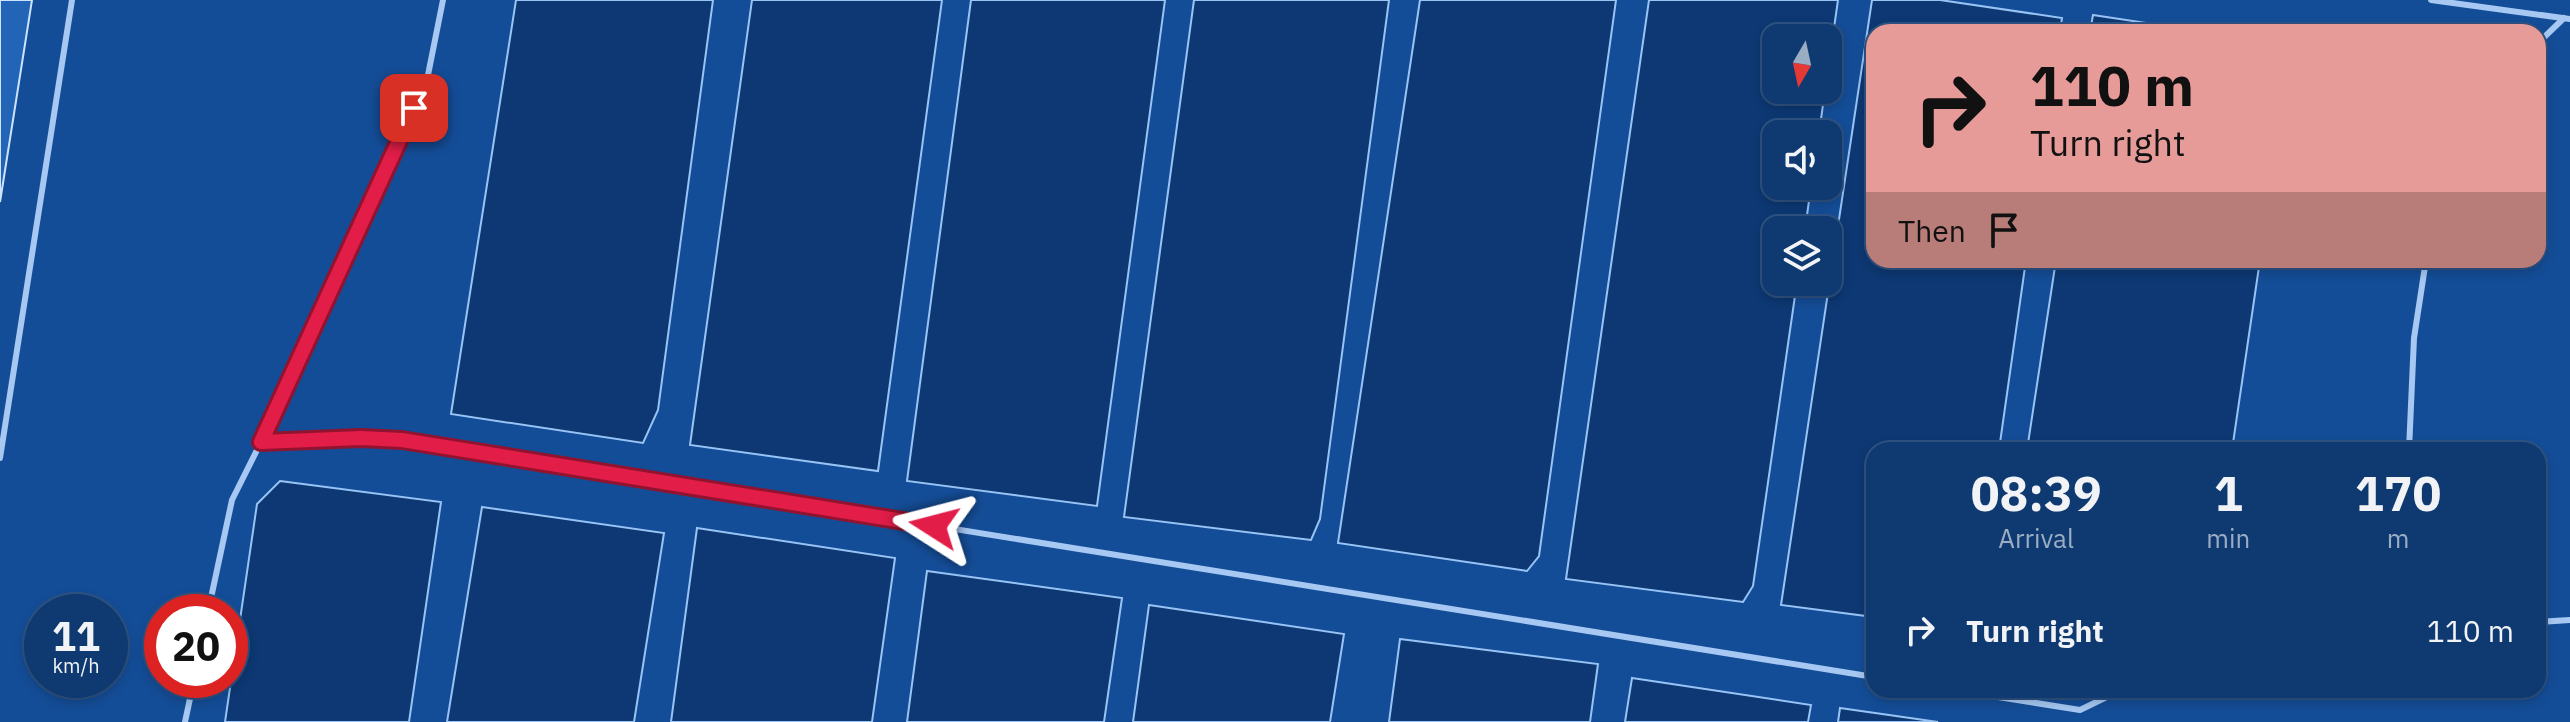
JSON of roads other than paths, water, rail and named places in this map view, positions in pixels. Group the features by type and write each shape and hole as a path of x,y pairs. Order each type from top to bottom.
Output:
{"lane":[{"path":"0,458 72,0"},
{"path":"212,594 232,500 427,80 443,0"},
{"path":"2431,0 2488,4 2567,19"},
{"path":"2546,36 2567,19"},
{"path":"2409,442 2414,338 2425,268"},
{"path":"261,442 361,438 402,440 1866,676"},
{"path":"2546,622 2570,620"},
{"path":"185,722 190,698"},
{"path":"2004,698 2080,710 2105,698"},
{"path":"2078,722 2080,710"}],"water":[{"path":"516,0 713,0 658,410 643,443 451,414"},
{"path":"752,0 942,0 878,471 690,445"},
{"path":"971,0 1165,0 1097,506 907,481"},
{"path":"1194,0 1389,0 1320,519 1311,540 1124,517"},
{"path":"1420,0 1616,0 1539,556 1527,571 1338,543"},
{"path":"1649,0 1838,0 1835,24 1762,24 1762,104 1823,104 1821,120 1762,120 1762,200 1809,200 1807,216 1762,216 1762,296 1795,296 1753,586 1743,602 1566,579"},
{"path":"1872,0 1940,0 2062,18 2061,24 1868,24"},
{"path":"2093,15 2153,24 2091,24"},
{"path":"1866,40 1866,268 2025,268 2000,442 1866,442 1866,616 1781,605 1827,296 1842,296 1842,216 1840,216"},
{"path":"2055,268 2259,268 2233,442 2028,442"},
{"path":"280,481 441,502 409,722 225,722 229,698 248,698 248,594 244,594 257,504"},
{"path":"482,507 664,533 634,722 447,722"},
{"path":"697,528 895,558 872,722 671,722"},
{"path":"927,571 1122,598 1104,722 907,722"},
{"path":"1149,605 1344,634 1330,722 1133,722"},
{"path":"1400,639 1598,664 1590,722 1389,722"},
{"path":"1632,678 1811,705 1808,722 1625,722"},
{"path":"1840,708 1938,722 1838,722"}]}
